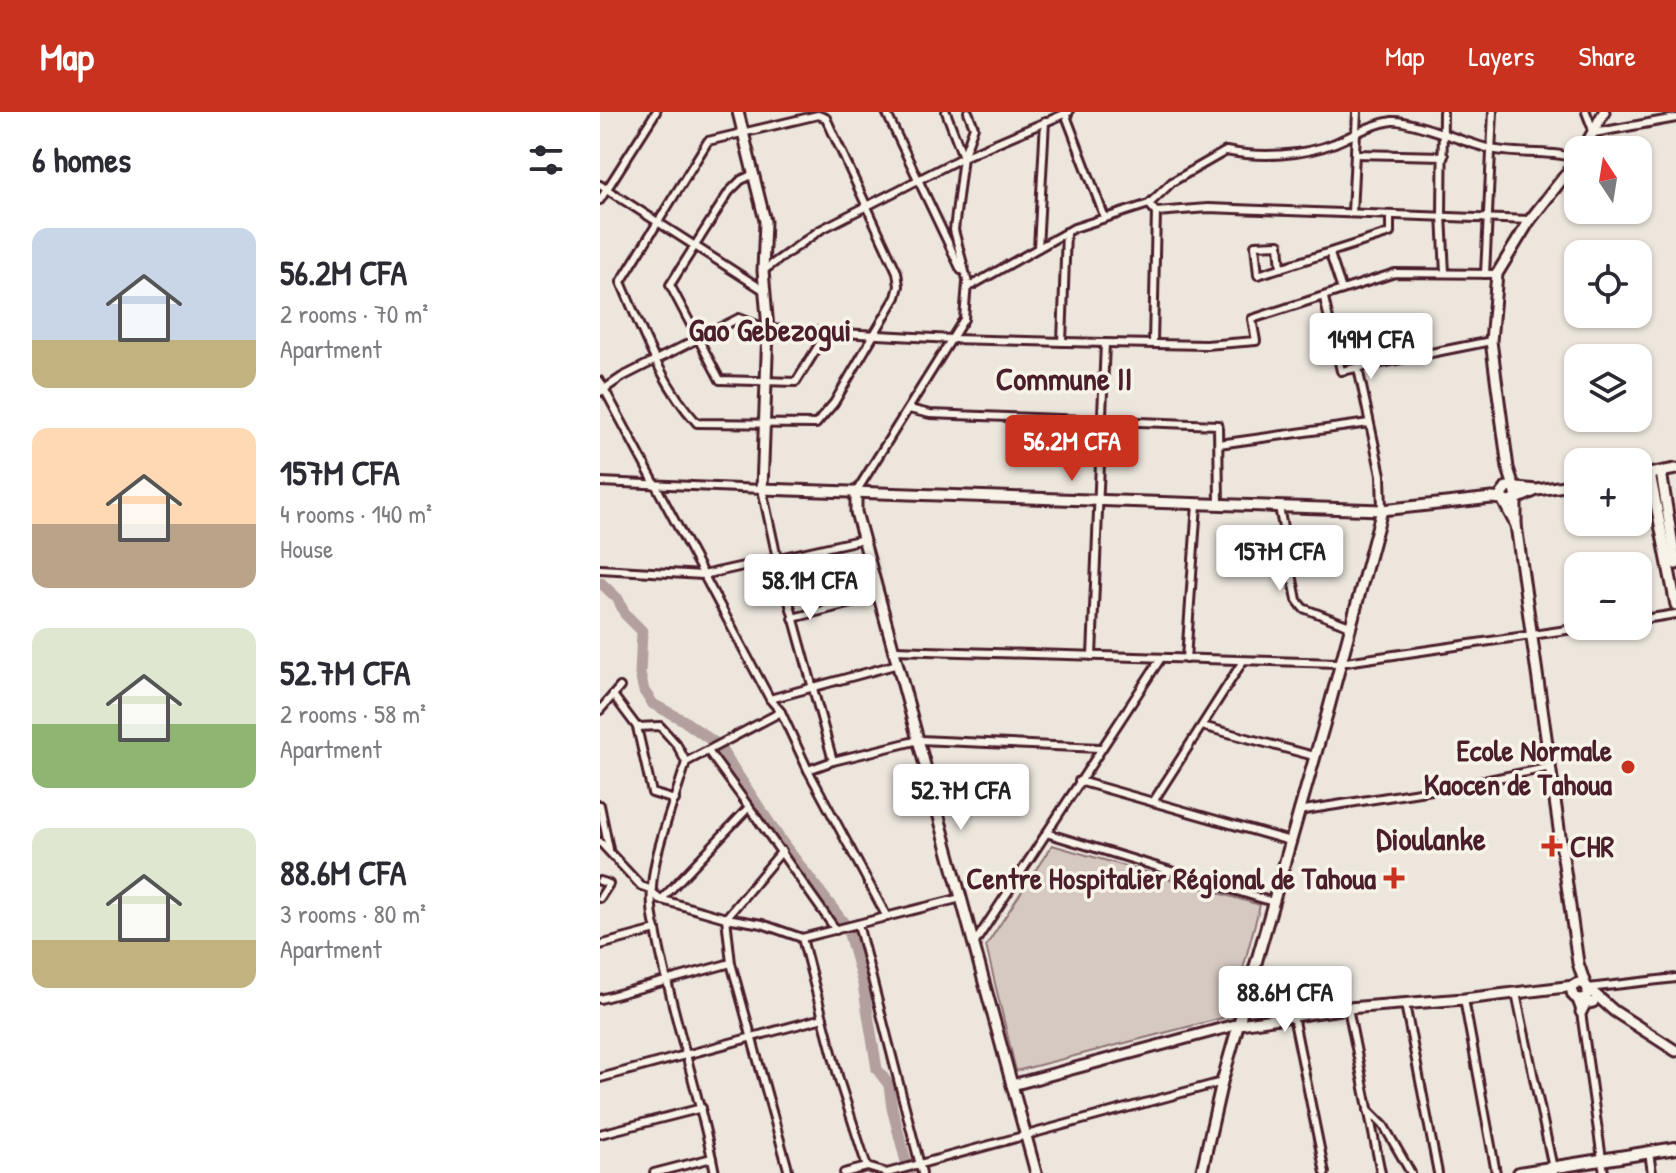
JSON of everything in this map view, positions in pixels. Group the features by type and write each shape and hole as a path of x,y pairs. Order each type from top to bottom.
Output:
{"main road":[{"path":"1519,1173 1676,1148"}],"street":[{"path":"600,200 604,187 656,112"},
{"path":"738,112 765,221 763,271 768,329 762,489 777,558 833,761"},
{"path":"886,112 969,287"},
{"path":"946,112 963,157"},
{"path":"968,112 974,127 963,157 954,230 969,287 964,319 856,492 856,512 1036,1173"},
{"path":"1352,213 1357,112"},
{"path":"1443,112 1445,273"},
{"path":"1485,274 1493,112"},
{"path":"1586,112 1594,133"},
{"path":"1592,136 1604,112"},
{"path":"763,271 820,230 963,157 1067,113 1105,218"},
{"path":"818,115 826,118 866,207 897,272 899,286 875,335 834,403 816,424 697,423 682,407 656,360 621,282 708,141 818,115"},
{"path":"1594,133 1676,118"},
{"path":"969,287 1066,232 1149,204 1172,182 1226,151 1244,155 1303,152 1397,120 1491,149 1564,155"},
{"path":"1038,248 1045,121"},
{"path":"1355,154 1444,156"},
{"path":"754,174 741,180 729,192 670,285 720,380 796,382 827,332"},
{"path":"1564,177 1530,220 1497,274 1491,341 1508,468 1515,494 1516,525 1578,963 1581,1012 1604,1173"},
{"path":"604,187 765,291"},
{"path":"1149,204 1156,212 1153,343"},
{"path":"1156,212 1208,208 1530,220"},
{"path":"1281,268 1279,244 1255,245 1258,275 1330,254 1390,233 1390,215"},
{"path":"1062,342 1066,232"},
{"path":"1330,254 1342,290"},
{"path":"602,391 622,377 739,318 768,329 952,339 1206,345 1256,341 1252,319 1395,273 1497,274"},
{"path":"1324,298 1341,371 1491,341"},
{"path":"1092,656 1105,343"},
{"path":"1200,1172 1222,1082 1382,510 1381,475 1358,368"},
{"path":"600,381 602,391 770,699 781,712 808,770 887,917"},
{"path":"909,409 930,414 1218,425 1219,505"},
{"path":"1219,444 1369,423"},
{"path":"1508,468 1502,494 1516,525"},
{"path":"1652,474 1676,469"},
{"path":"1656,473 1676,564"},
{"path":"1656,473 1676,605"},
{"path":"600,482 1382,510 1483,498 1502,494 1507,487 1515,494"},
{"path":"1515,494 1564,486"},
{"path":"1186,659 1197,504"},
{"path":"1279,507 1297,600 1303,608 1350,626"},
{"path":"600,569 703,575 864,539"},
{"path":"793,618 880,596"},
{"path":"1652,618 1676,614"},
{"path":"894,650 1339,663 1564,630"},
{"path":"974,944 1161,658"},
{"path":"1153,802 1243,661"},
{"path":"770,699 898,664"},
{"path":"600,710 620,687"},
{"path":"613,695 637,727 652,793 675,800"},
{"path":"686,762 781,712"},
{"path":"637,727 660,726 677,745 686,762 650,889 651,911 665,981 702,1108 715,1173"},
{"path":"1202,726 1314,756"},
{"path":"808,770 919,740 1100,748"},
{"path":"708,751 836,930"},
{"path":"1298,811 1464,785 1551,767"},
{"path":"1079,781 1290,841"},
{"path":"600,805 610,853"},
{"path":"661,900 749,807"},
{"path":"1046,833 1273,902"},
{"path":"600,842 641,886 650,889 661,900 726,918 762,924 802,938 961,898"},
{"path":"782,851 726,918 731,963 789,1173"},
{"path":"600,881 611,880 600,898"},
{"path":"858,924 922,1173"},
{"path":"600,945 656,930"},
{"path":"802,938 867,1167"},
{"path":"600,999 731,963"},
{"path":"1012,1085 1239,1024 1348,1008 1559,989 1581,991 1676,978"},
{"path":"1581,991 1676,1051"},
{"path":"1581,991 1614,1011"},
{"path":"1581,991 1585,1004 1581,1012"},
{"path":"1516,993 1553,1170"},
{"path":"1464,999 1496,1173"},
{"path":"1405,1004 1438,1173"},
{"path":"1348,1008 1381,1173"},
{"path":"1293,1016 1325,1173"},
{"path":"600,1078 823,1018"},
{"path":"844,1173 867,1167 887,1173 1222,1082"},
{"path":"600,1134 702,1108"},
{"path":"1368,1110 1384,1126 1411,1173"},
{"path":"1649,1152 1652,1173"},
{"path":"654,1173 712,1158"}],"shaded area":[{"path":"1052,845 1260,905 1233,1006 1222,1018 1016,1071 986,946"}],"waterway":[{"path":"600,582 618,599 625,614 642,631 640,674 644,691 653,704 683,720 718,745 782,842 847,927 863,984 877,1069 889,1085 909,1173"}],"place":[{"name":"Ecole Normale Kaocen de Tahoua","path":"1628,767"},
{"name":"CHR","path":"1552,846"},
{"name":"Centre Hospitalier Régional de Tahoua","path":"1394,878"}],"district":[{"name":"Gao Gebezogui","path":"770,329"},
{"name":"Commune II","path":"1064,378"},
{"name":"Dioulanke","path":"1431,838"}]}
